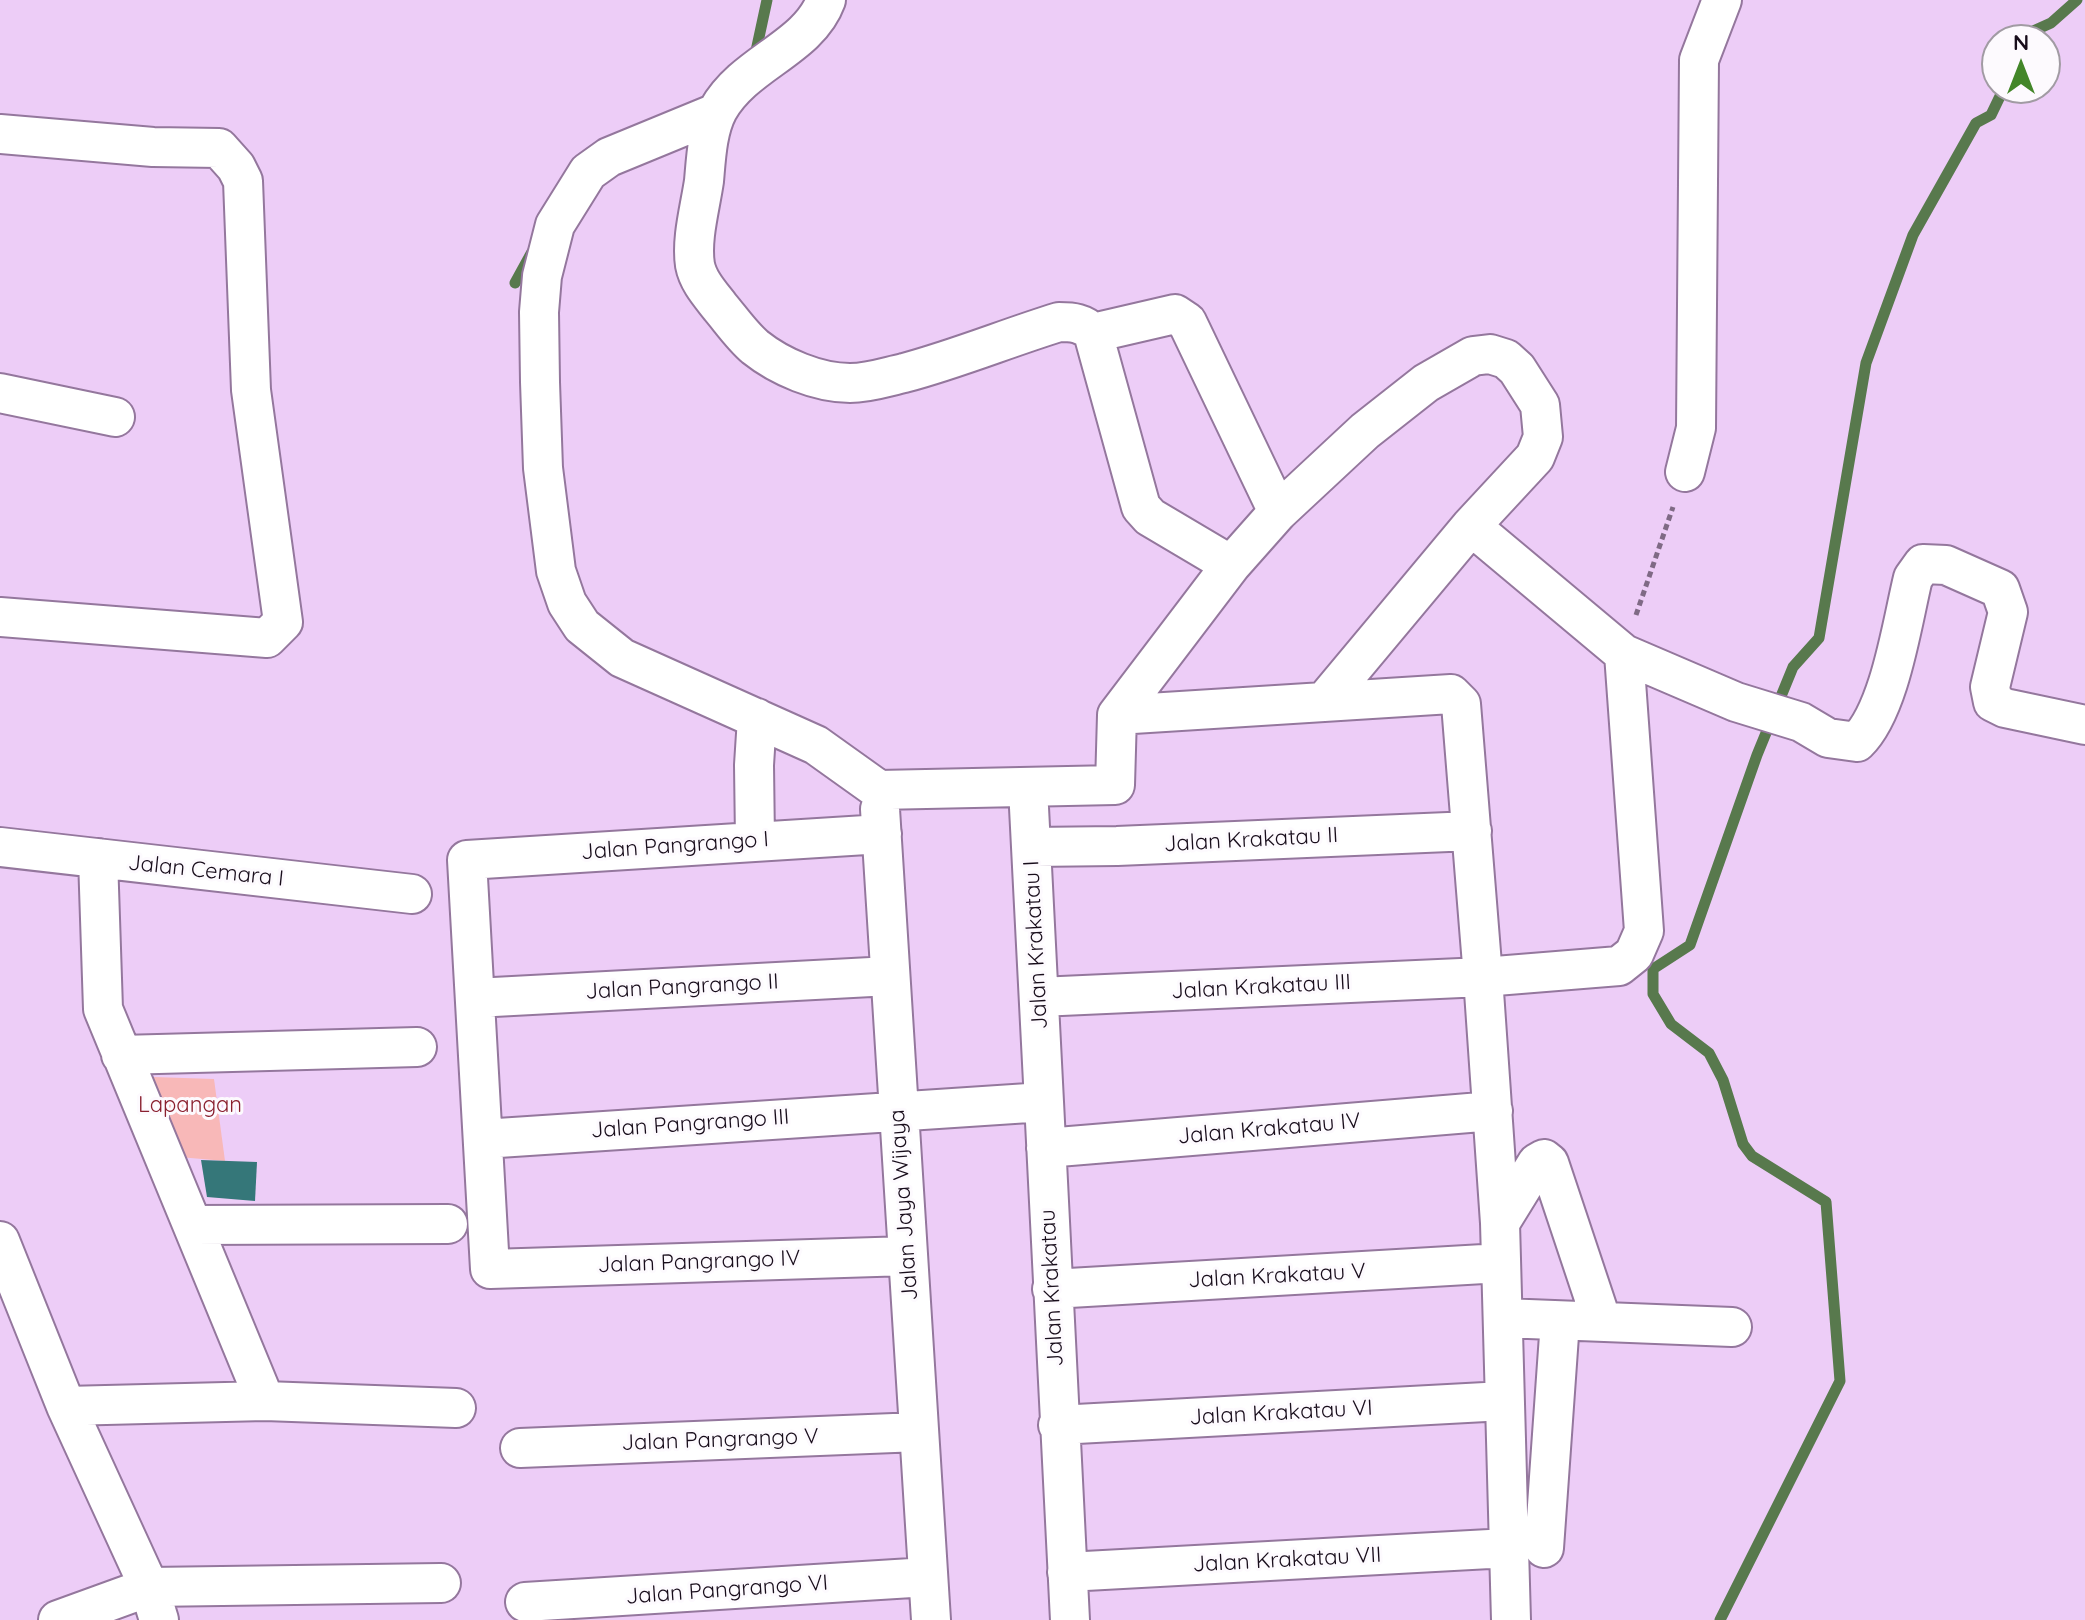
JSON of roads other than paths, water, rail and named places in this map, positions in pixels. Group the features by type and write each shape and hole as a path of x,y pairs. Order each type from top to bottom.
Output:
{"street":[{"path":"826,0 807,31 734,86 716,113 709,140 695,248 695,267 705,288 754,347 781,364 821,379 849,383 875,380 937,364 1059,322 1086,326 1093,333 1141,507 1150,517 1231,565"},
{"path":"1685,472 1696,428 1699,60 1722,0"},
{"path":"716,113 609,157 588,172 555,225 542,276 539,312 543,468 556,571 567,603 582,626 622,658 829,752 845,768 879,790 1115,785"},
{"path":"0,134 153,147 219,148 236,167 243,181 251,390 283,622 267,638 0,617"},
{"path":"1093,333 1175,314 1181,316 1187,322 1278,512"},
{"path":"1117,846 1117,715 1231,565 1278,512 1365,431 1426,383 1473,356 1490,354 1506,359 1517,369 1540,405 1543,437 1535,457 1471,526 1324,702"},
{"path":"0,393 115,417"},
{"path":"1471,526 1624,654 1744,705 1801,722 1828,738 1857,742 1869,730 1881,707 1913,578 1923,564 1946,565 2000,589 2008,612 1990,687 1993,702 2005,708 2085,725"},
{"name":"Jalan Krakatau III","path":"1039,997 1483,977 1619,966 1634,954 1644,931 1624,654"},
{"path":"1117,715 1451,694 1461,704 1500,1223 1504,1401 1526,1548"},
{"path":"755,841 757,718"},
{"name":"Jalan Krakatau I","path":"1028,788 1044,1102"},
{"name":"Jalan Jaya Wijaya","path":"879,790 931,1620"},
{"name":"Jalan Krakatau II","path":"1031,847 1472,831"},
{"name":"Jalan Pangrango I","path":"475,998 467,860 882,834"},
{"name":"Jalan Cemara I","path":"0,847 412,894"},
{"path":"98,858 103,1009 265,1401"},
{"name":"Jalan Pangrango II","path":"475,998 890,976"},
{"path":"475,998 483,1139"},
{"path":"121,1055 417,1047"},
{"path":"898,1110 1044,1102"},
{"name":"Jalan Krakatau","path":"1044,1102 1070,1620"},
{"name":"Jalan Pangrango III","path":"483,1139 898,1110"},
{"name":"Jalan Krakatau IV","path":"1046,1148 1493,1111"},
{"name":"Jalan Pangrango IV","path":"483,1139 490,1269 908,1256"},
{"path":"1500,1223 1537,1163 1544,1159 1549,1163 1602,1322"},
{"path":"193,1225 448,1224"},
{"path":"0,1241 66,1406 154,1603"},
{"name":"Jalan Krakatau V","path":"1052,1289 1501,1263"},
{"path":"1503,1318 1732,1327"},
{"path":"1511,1620 1526,1548 1560,1321"},
{"path":"66,1406 265,1401 456,1408"},
{"name":"Jalan Krakatau VI","path":"1058,1425 1504,1401"},
{"name":"Jalan Pangrango V","path":"520,1448 919,1432"},
{"name":"Jalan Krakatau VII","path":"1067,1572 1526,1548"},
{"name":"Jalan Pangrango VI","path":"525,1602 928,1577"},
{"path":"58,1620 154,1603 441,1583"}],"waterway":[{"path":"751,56 756,51 767,0"},
{"path":"2049,24 2077,0"},
{"path":"1720,1620 1840,1381 1826,1202 1752,1156 1743,1144 1723,1080 1709,1053 1671,1024 1653,994 1653,969 1690,945 1757,755 1793,667 1819,638 1866,363 1913,235 1976,123 1991,115 1996,104"},
{"path":"515,283 532,252"}],"park label":[{"name":"Lapangan","path":"190,1105"}]}
